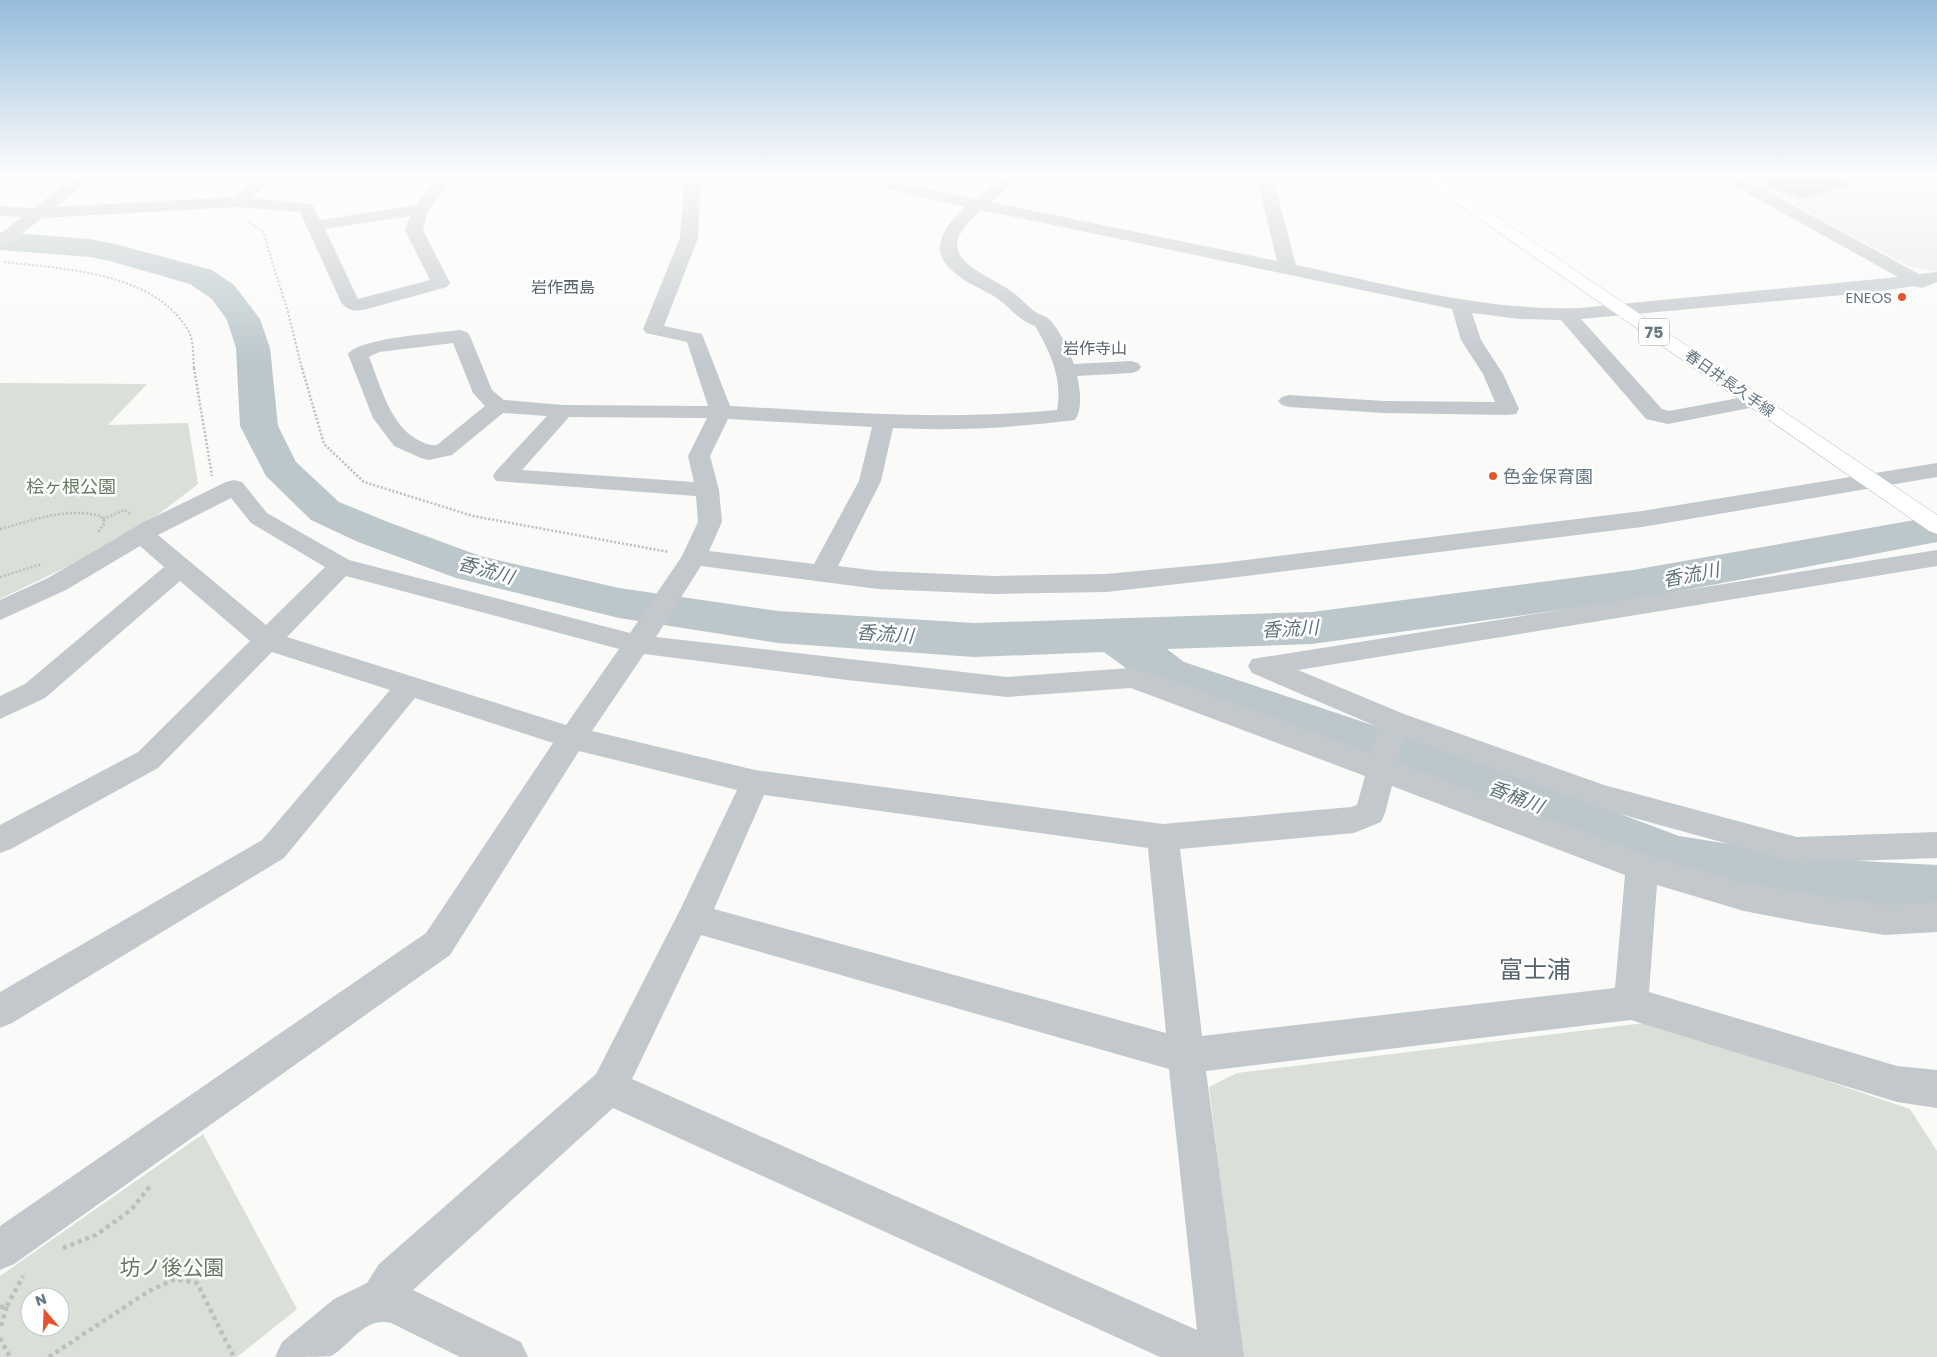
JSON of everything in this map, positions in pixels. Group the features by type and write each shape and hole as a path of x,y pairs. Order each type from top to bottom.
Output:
{"main road":[{"name":"春日井長久手線","path":"1515,237 1937,526"}],"street":[{"path":"319,237 350,302 354,305 441,284 418,237"},
{"path":"0,1250 438,944 572,738 691,563 710,522 699,456 721,412 695,338 654,329 689,237"},
{"path":"498,406 444,450 430,453 402,440 381,413 358,354 375,347 460,336 482,393 498,406 563,411 721,412 920,423 1020,420 1067,415 1070,404 1067,370 1058,347 1042,322 1032,321 1005,294 969,276 948,254 947,241 949,237"},
{"path":"1139,237 1460,305 1519,313 1581,315 1620,309 1875,286 1937,277"},
{"path":"1280,237 1288,268"},
{"path":"1840,237 1918,280 1937,296"},
{"path":"1289,401 1401,408 1508,409 1493,374 1471,340 1460,305"},
{"path":"1567,314 1654,414 1668,418 1755,401"},
{"path":"1067,370 1131,367"},
{"path":"563,411 504,476 706,490"},
{"path":"822,573 870,481 884,421"},
{"path":"691,563 822,573 878,580 994,585 1106,583 1222,571 1642,519 1878,486 1937,470"},
{"path":"0,611 57,584 142,535 234,487 260,518 341,566 641,638 847,670 1007,686 1131,678 1156,685 1382,768 1642,867 1744,897 1806,908 1885,920 1937,917"},
{"path":"142,535 266,640 572,738 754,782 1163,837 1354,820 1370,813 1393,726"},
{"path":"1937,558 1262,666 1393,726 1602,797 1797,850 1937,845"},
{"path":"0,840 148,760 341,566"},
{"path":"0,708 35,691 180,567"},
{"path":"0,1011 273,849 409,686"},
{"path":"380,1300 400,1274 609,1087 694,918 754,782"},
{"path":"1163,837 1186,1056 1222,1357"},
{"path":"1631,1003 1642,867"},
{"path":"694,918 1186,1056 1631,1003 1897,1084 1937,1089"},
{"path":"609,1087 1209,1357"},
{"path":"297,1357 352,1313 367,1303 380,1300 395,1303 506,1357"}],"path":[{"path":"0,262 80,271 135,286 168,305 190,333 196,386 214,482 234,487"},
{"path":"103,519 125,510"},
{"path":"0,529 70,512 90,512 101,516 105,523 90,539"},
{"path":"0,577 50,561"},
{"path":"55,1251 96,1235 132,1210 154,1181"},
{"path":"0,1329 7,1306 23,1276 29,1271"},
{"path":"49,1357 150,1291 175,1279 197,1283 234,1357"},
{"path":"0,1308 7,1306"},
{"path":"0,1338 10,1357"}],"shaded area":[{"path":"1855,237 1937,237 1937,272 1908,266"}],"green space":[{"name":"桧ヶ根公園","path":"0,383 147,384 108,425 188,423 198,484 129,537 0,599"},
{"path":"1653,1022 1910,1109 1937,1151 1937,1357 1242,1357 1209,1087 1237,1073"},
{"name":"坊ノ後公園","path":"203,1134 297,1309 237,1357 0,1357 0,1276"}],"waterway":[{"name":"香流川","path":"0,241 90,248 115,253 201,277 223,292 243,319 253,348 259,426 280,468 325,511 373,532 471,568 619,603 778,627 974,640 1312,628 1633,585 1937,529"},
{"name":"香桶川","path":"1115,636 1167,674 1450,772 1677,859 1823,883 1937,889"}],"place":[{"name":"ENEOS","path":"1902,297"},
{"name":"色金保育園","path":"1493,476"}],"district":[{"name":"岩作西島","path":"563,287"},
{"name":"岩作寺山","path":"1095,348"},
{"name":"富士浦","path":"1535,969"}]}
